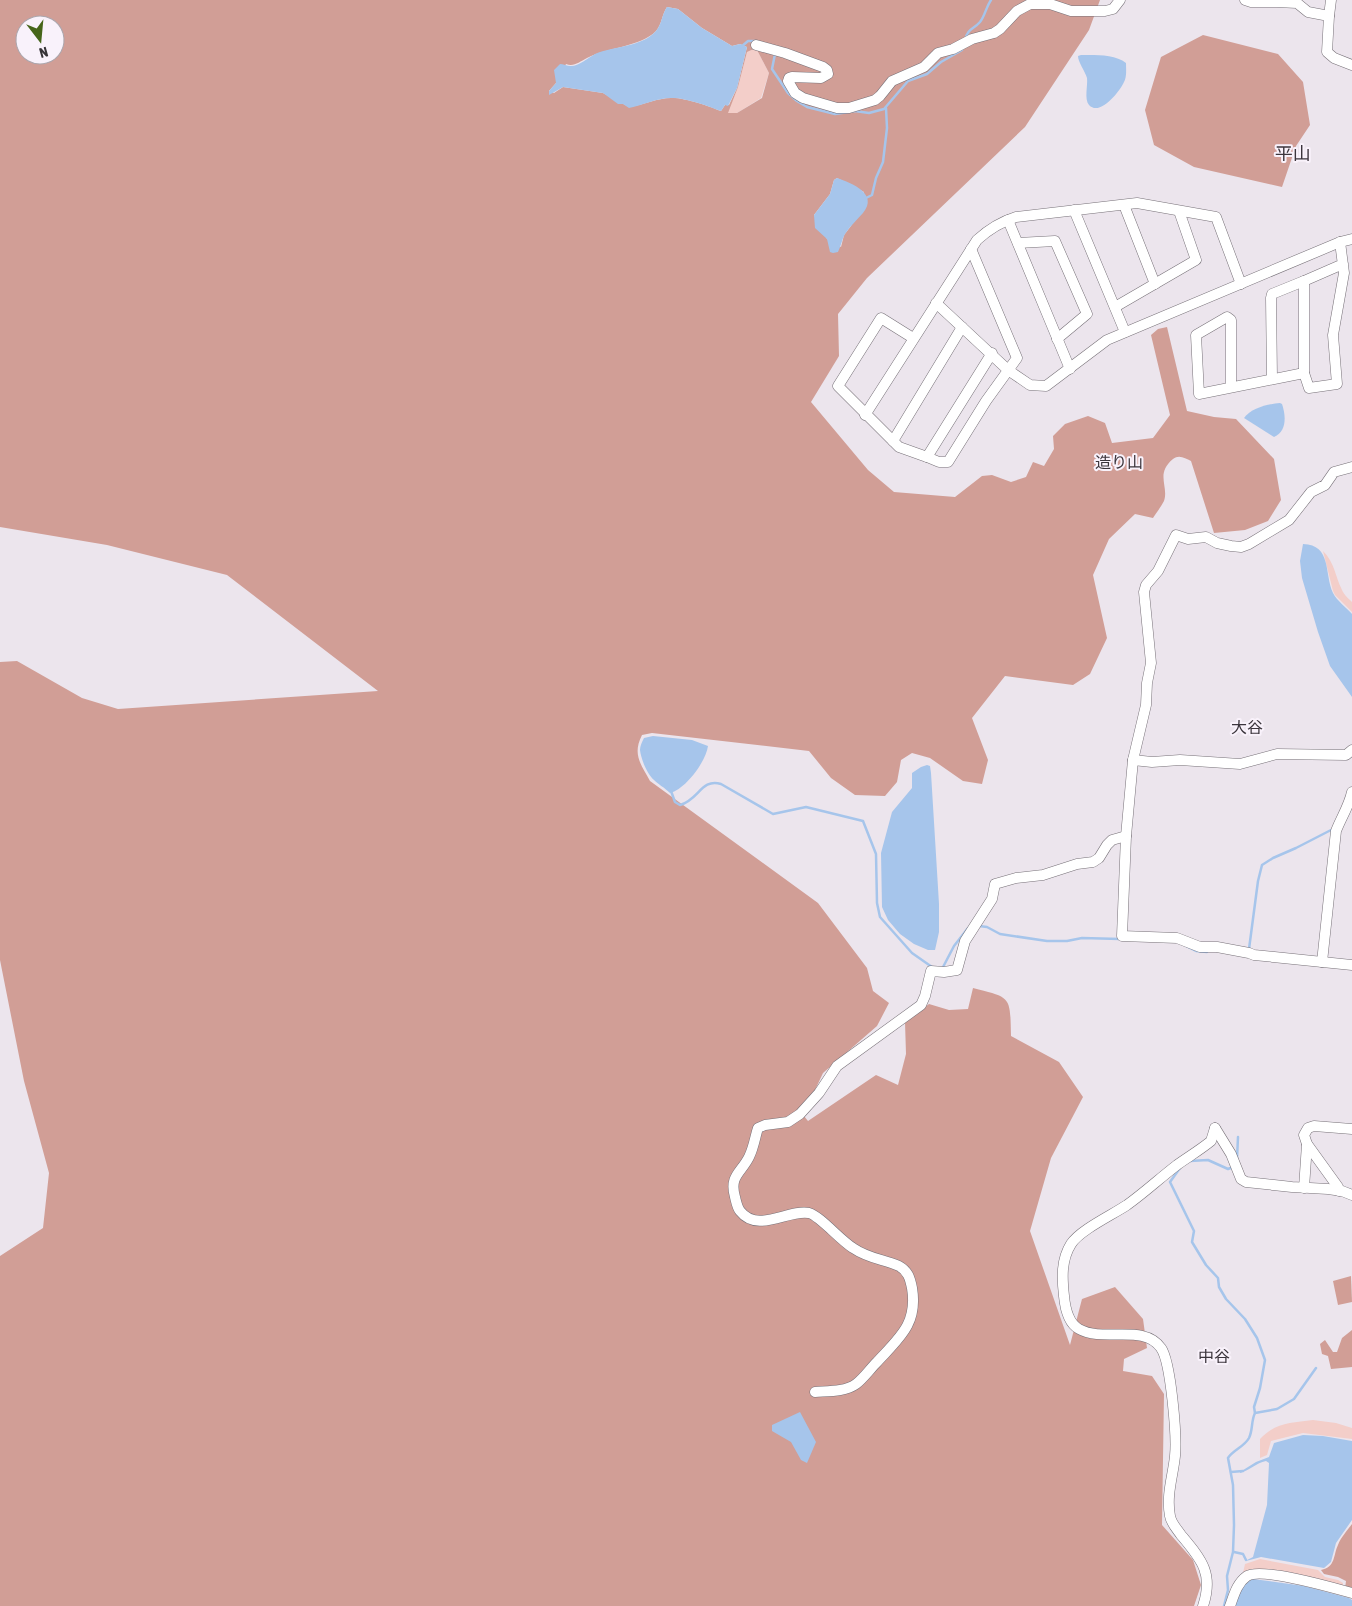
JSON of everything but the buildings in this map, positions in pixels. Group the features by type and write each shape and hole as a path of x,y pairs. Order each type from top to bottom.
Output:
{"street":[{"path":"756,45 818,64 827,70 828,74 821,78 789,78 788,81 795,93 803,98 837,108 849,108 875,100 896,78 924,67 938,54 1000,29 1017,11 1030,4 1050,4 1071,11 1105,11 1113,9 1120,0"},
{"path":"1245,0 1297,4 1308,12 1329,16"},
{"path":"1331,0 1327,52 1334,58 1352,65"},
{"path":"865,415 977,240 1000,222 1016,217 1137,203 1216,216 1241,284"},
{"path":"1124,205 1155,284"},
{"path":"1074,210 1125,332"},
{"path":"1115,308 1196,260 1179,211"},
{"path":"1008,220 1070,369"},
{"path":"936,303 1008,370 1030,385 1046,386 1107,340 1340,242 1352,239"},
{"path":"1018,243 1055,241 1087,314 1058,340"},
{"path":"1304,281 1304,372 1309,388 1337,384 1333,335 1344,273 1340,242"},
{"path":"913,338 881,318 838,386 899,448 940,462 948,462 986,401 1017,358 971,249"},
{"path":"1272,379 1272,294 1343,264"},
{"path":"1230,386 1231,320 1227,317 1196,335 1198,394 1304,372"},
{"path":"892,441 962,327"},
{"path":"927,457 992,354"},
{"path":"1352,467 1334,472 1325,485 1311,492 1289,520 1249,544 1241,547 1232,546 1217,543 1206,537 1188,539 1176,535 1158,571 1146,585 1144,592 1151,663 1146,705 1133,760 1126,836 1122,936 1178,938 1200,946 1217,947 1270,958 1352,965"},
{"path":"1133,760 1152,762 1180,760 1240,764 1277,754 1346,755 1352,752"},
{"path":"1322,962 1336,831 1350,802 1352,792"},
{"path":"815,1392 837,1390 855,1385 904,1332 914,1310 910,1277 898,1266 870,1258 855,1250 840,1239 817,1216 810,1213 774,1220 757,1220 746,1217 738,1210 732,1188 734,1178 749,1157 754,1146 758,1128 765,1125 788,1122 800,1114 837,1066 921,1005 932,971 957,970 965,941 992,899 995,884 1016,878 1042,875 1077,864 1093,862 1099,858 1112,840 1126,836"},
{"path":"1339,1191 1307,1144 1304,1135 1308,1128 1314,1126 1352,1128"},
{"path":"1203,1606 1208,1592 1208,1582 1202,1562 1174,1526 1170,1517 1169,1493 1175,1456 1174,1422 1168,1368 1164,1354 1161,1348 1149,1337 1140,1334 1111,1336 1091,1333 1078,1328 1069,1317 1065,1306 1063,1272 1065,1256 1071,1244 1078,1236 1128,1204 1178,1164 1211,1142 1215,1128 1231,1154 1241,1179 1246,1182 1339,1191 1352,1195"},
{"path":"1304,1188 1307,1144"},
{"path":"1230,1606 1240,1582 1251,1574 1277,1576 1309,1582 1352,1593"}],"shaded area":[{"path":"0,0 1100,0 1089,30 1025,127 867,278 838,314 839,356 811,402 868,470 894,492 955,497 982,476 992,475 1011,482 1026,477 1033,462 1044,466 1054,449 1053,436 1065,424 1088,416 1105,423 1112,443 1153,438 1170,415 1151,335 1158,329 1167,327 1187,411 1214,417 1236,419 1274,459 1281,500 1268,521 1245,530 1214,533 1191,461 1180,457 1173,459 1165,470 1164,501 1153,518 1135,514 1109,539 1093,575 1107,638 1090,674 1073,685 1005,676 972,718 988,760 982,784 963,781 930,758 912,753 901,760 897,782 885,796 855,795 831,778 809,751 652,733 642,735 638,754 650,781 818,903 867,968 873,991 889,1003 877,1026 823,1073 815,1090 799,1110 808,1121 876,1075 898,1085 906,1054 905,1022 929,1004 949,1010 968,1009 973,988 1002,997 1009,1006 1011,1036 1059,1062 1083,1097 1051,1158 1030,1231 1070,1345 1082,1299 1115,1287 1143,1319 1147,1348 1124,1359 1123,1371 1152,1376 1164,1394 1162,1525 1193,1560 1201,1585 1194,1606 0,1606 0,1256 43,1228 49,1173 24,1081 0,960 0,662 17,661 82,698 118,709 378,691 227,575 107,545 0,527","holes":["667,7 678,9 702,28 732,46 740,44 747,47 737,88 729,105 725,105 721,111 696,102 676,98 666,98 629,107 603,93 563,87 554,93 549,91 556,83 566,64 574,64 650,36 658,28","756,48 769,73 762,98 737,113 728,113 738,87 747,52","837,178 864,192 851,226 844,235 841,247 827,239 814,215 830,194 834,180"]},
{"path":"1203,35 1278,54 1303,82 1310,125 1296,146 1282,187 1194,167 1154,145 1145,110 1161,57"},
{"path":"756,48 769,73 761,98 737,113 727,113 738,87 747,52"},
{"path":"1323,551 1332,565 1343,592 1352,602 1352,612 1333,591"},
{"path":"1351,1276 1352,1302 1338,1305 1333,1281"},
{"path":"1352,1330 1352,1367 1331,1369 1328,1356 1322,1354 1320,1344 1325,1340 1333,1352 1337,1352 1342,1338"},
{"path":"1313,1420 1336,1423 1352,1428 1352,1439 1303,1433 1271,1441 1267,1455 1260,1458 1260,1439 1266,1433 1284,1424"},
{"path":"1352,1524 1352,1590 1345,1589 1346,1581 1324,1574 1321,1570 1332,1563 1339,1542"},
{"path":"1260,1559 1318,1570 1325,1577 1343,1583 1343,1586 1265,1570 1243,1573 1245,1564"}],"water":[{"path":"667,7 678,9 702,28 732,46 740,44 747,47 737,88 728,106 725,105 721,111 689,100 666,98 629,108 623,104 618,104 603,93 563,87 549,95 549,91 556,83 554,70 560,64 574,66 595,54 643,40 656,31"},
{"path":"1081,55 1111,57 1126,63 1126,78 1122,86 1109,101 1099,108 1093,108 1089,105 1086,96 1087,78 1078,58"},
{"path":"837,178 862,190 868,200 863,213 845,234 838,252 833,253 830,252 827,239 815,228 814,215 830,194 834,180"},
{"path":"1282,404 1285,418 1281,431 1274,437 1244,418 1255,409"},
{"path":"1303,544 1319,549 1326,561 1333,593 1352,614 1352,697 1330,666 1318,632 1302,578 1300,561"},
{"path":"653,736 692,740 708,746 694,774 682,786 670,793 651,777 642,758 640,748 644,738"},
{"path":"927,765 930,766 931,773 939,904 939,932 935,950 928,950 914,944 900,934 888,920 882,907 881,853 892,812 912,788 912,773"},
{"path":"800,1412 816,1442 807,1463 801,1460 791,1442 772,1431 772,1425"},
{"path":"1303,1435 1352,1441 1352,1520 1336,1543 1331,1562 1324,1568 1261,1557 1246,1561 1245,1557 1247,1560 1253,1557 1267,1505 1269,1463 1266,1461 1262,1462 1244,1472 1240,1472 1256,1462 1269,1457 1274,1443"},
{"path":"1253,1579 1304,1586 1349,1598 1352,1600 1352,1606 1235,1606 1246,1583"}],"waterway":[{"path":"965,40 969,31 982,20 991,0"},
{"path":"741,47 748,41 755,41"},
{"path":"775,54 772,69 788,93 797,101 807,107 835,114 855,111 869,113 884,109 908,81 927,74 941,62 963,48"},
{"path":"866,198 872,195 876,178 883,162 887,128 886,108"},
{"path":"671,791 675,802 680,805 692,799 709,784 721,784 773,814 806,807 863,821 876,854 877,903 880,917 912,953 932,967"},
{"path":"1249,949 1258,881 1262,865 1331,830"},
{"path":"979,926 987,927 1000,934 1047,941 1067,941 1082,938 1120,939"},
{"path":"942,969 954,946 968,928"},
{"path":"1186,946 1196,951 1207,952"},
{"path":"1237,1159 1238,1137"},
{"path":"1190,1161 1208,1160 1228,1169 1233,1167"},
{"path":"1180,1168 1170,1182 1194,1231 1192,1242 1206,1265 1218,1278 1219,1287 1226,1299 1245,1319 1257,1338 1265,1360 1260,1388 1254,1407 1255,1413"},
{"path":"1224,1606 1228,1590 1227,1576 1233,1552 1234,1525 1233,1485 1228,1458 1249,1438 1255,1413 1277,1409 1294,1399 1316,1368"},
{"path":"1231,1472 1243,1471"},
{"path":"1234,1552 1243,1554 1246,1560"}],"district":[{"name":"平山","path":"1293,153"},
{"name":"造り山","path":"1119,462"},
{"name":"大谷","path":"1247,727"},
{"name":"中谷","path":"1214,1356"}]}
